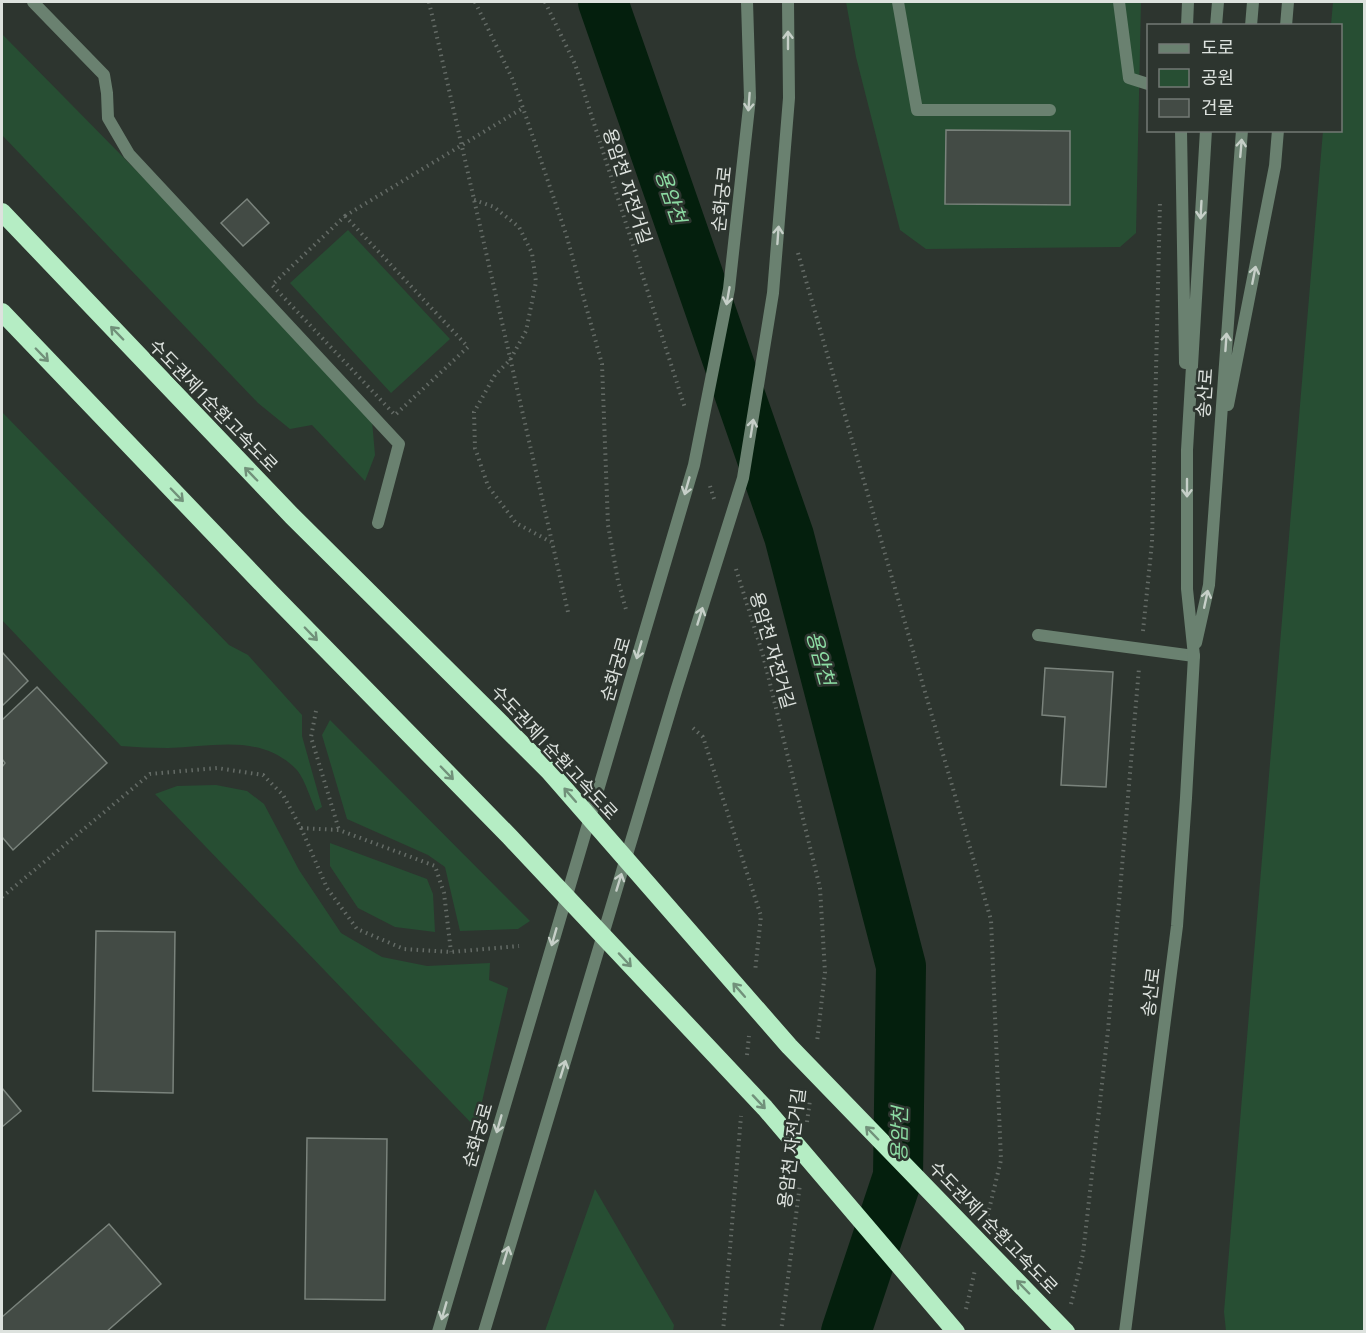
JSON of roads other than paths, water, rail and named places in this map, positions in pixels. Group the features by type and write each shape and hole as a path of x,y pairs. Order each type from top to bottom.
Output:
{"highway":[{"name":"수도권제1순환고속도로","path":"2,212 292,516 549,771 789,1046 1065,1331"},
{"path":"2,312 270,592 510,837 765,1108 960,1326"}],"street":[{"path":"33,2 104,75 108,118 129,154 399,444 378,523"},
{"name":"순화궁로","path":"438,1332 694,465 729,289 750,98 747,2"},
{"path":"484,1332 676,691 743,478 774,293 789,98 788,2"},
{"path":"898,2 917,110 1050,110"},
{"path":"1119,2 1129,78 1147,83"},
{"path":"1187,24 1188,2"},
{"path":"1216,24 1218,2"},
{"path":"1251,24 1253,2"},
{"path":"1286,24 1288,2"},
{"path":"1181,132 1187,450"},
{"name":"송산로","path":"1194,656 1187,590 1187,450 1206,132"},
{"name":"송산로","path":"1125,1332 1177,926 1194,656 1209,585 1242,132"},
{"path":"1218,456 1275,166 1278,132"},
{"path":"1038,634 1194,656"}],"waterway":[{"name":"용암천","path":"603,2 789,536 901,966 898,1176 846,1332"}]}
